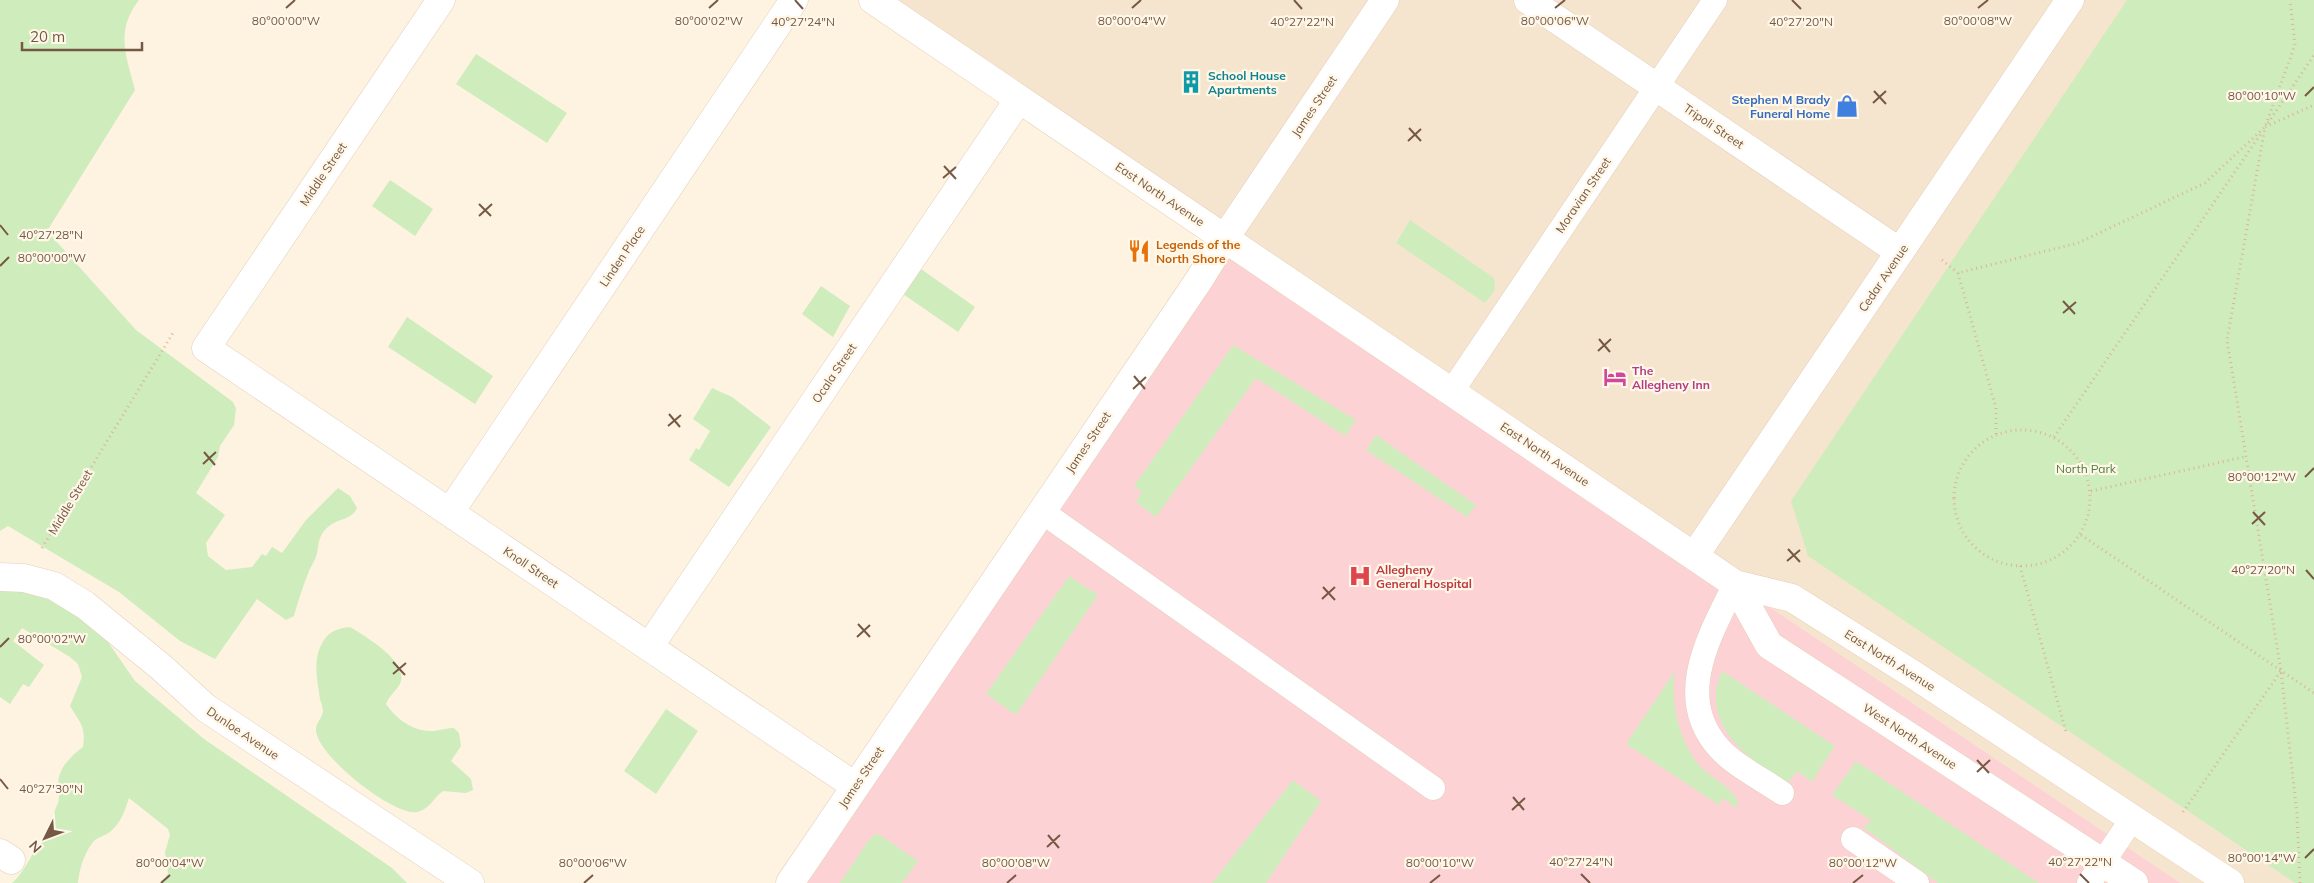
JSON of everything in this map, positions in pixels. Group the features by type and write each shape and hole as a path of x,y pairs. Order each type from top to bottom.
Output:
{"street":[{"name":"Middle Street","path":"206,348 441,0"},
{"name":"Linden Place","path":"450,512 794,0"},
{"name":"East North Avenue","path":"873,0 1736,584 1792,598 1914,675 2230,883"},
{"name":"James Street","path":"790,883 1199,280 1225,238 1385,0"},
{"name":"Tripoli Street","path":"1528,0 1900,252"},
{"name":"Cedar Avenue","path":"1695,555 2070,0"},
{"name":"Ocala Street","path":"649,648 1019,99"},
{"name":"Knoll Street","path":"206,348 855,786"},
{"name":"Dunloe Avenue","path":"12,577 54,586 85,605 161,667 206,708 470,883"},
{"name":"West North Avenue","path":"1736,584 1769,645 2096,872 2134,883"}],"lane":[{"name":"Moravian Street","path":"1452,391 1715,0"},
{"path":"1041,511 1433,788"},
{"path":"1736,584 1707,641 1698,670 1696,698 1703,725 1719,749 1782,793"},
{"path":"2096,872 2132,819"},
{"path":"1853,839 1917,883"}],"path":[{"path":"2290,0 2295,44 2265,127 2227,340 2244,457 2281,671 2297,814 2300,883"},
{"path":"2054,437 2314,55"},
{"path":"1958,272 2078,243 2205,183 2265,127 2314,105"},
{"path":"1942,260 1958,272 1996,408 1996,434"},
{"name":"Middle Street","path":"12,577 176,327"},
{"path":"2024,429 2054,437 2073,452 2086,473 2091,491 2090,509 2081,535 2060,556 2030,567 2001,564 1977,550 1958,524 1953,496 1955,480 1965,459 1976,447 1996,434 2024,429"},
{"path":"2091,491 2244,457"},
{"path":"2081,535 2314,693"},
{"path":"2020,566 2067,736"},
{"path":"2180,817 2281,671"}],"shaded area":[{"path":"873,0 2314,0 2314,883 2134,883"},
{"name":"Allegheny General Hospital","path":"1225,238 1753,596 2180,883 790,883"}],"green space":[{"path":"0,0 139,0 127,22 125,33 126,54 135,90 47,231 136,330 233,402 236,408 234,425 220,446 218,457 196,493 225,515 206,543 208,556 226,570 252,567 262,554 266,556 272,547 282,553 306,520 338,488 350,496 357,508 351,515 334,523 322,534 316,557 305,582 294,616 286,620 257,599 215,659 180,641 119,592 8,526 0,531"},
{"name":"North Park","path":"2127,0 2314,0 2314,883 2295,883 1808,556 1791,501"},
{"path":"476,54 567,113 547,143 456,84"},
{"path":"390,180 433,209 415,236 372,206"},
{"path":"1410,220 1494,278 1495,290 1485,303 1396,243"},
{"path":"921,269 975,307 958,332 903,294"},
{"path":"821,286 850,306 833,337 802,314"},
{"path":"407,317 493,376 475,404 388,347"},
{"path":"1233,345 1356,420 1345,436 1256,378 1156,517 1136,502 1142,492 1134,486"},
{"path":"712,388 732,397 771,427 729,487 689,460 696,448 699,450 710,431 693,419"},
{"path":"1376,435 1476,505 1467,517 1366,450"},
{"path":"1069,576 1098,595 1016,715 986,694"},
{"path":"30,585 101,632 135,681 204,739 392,868 407,883 162,883 168,873 165,852 170,835 168,829 129,798 117,825 110,832 95,840 87,851 82,862 78,883 12,883 24,869 55,811 59,801 58,784 60,772 83,747 84,740 83,729 70,706 82,677 78,664 70,657 22,628 13,641 44,665 29,687 23,684 10,704 0,697 0,587"},
{"path":"350,627 383,650 397,665 401,673 401,681 386,704 395,715 413,727 427,731 454,728 459,733 461,746 451,761 471,779 473,790 466,793 443,791 421,811 406,811 376,796 360,784 332,758 322,745 316,731 323,711 317,676 318,654 320,647 329,634 339,629"},
{"path":"1675,671 1675,707 1681,732 1698,764 1730,791 1738,802 1737,808 1723,798 1719,805 1626,744"},
{"path":"1722,671 1835,746 1812,782 1797,771 1787,784 1757,763 1731,738 1722,723 1717,708 1716,690"},
{"path":"666,709 698,731 656,794 624,771"},
{"path":"1856,761 2039,883 1938,883 1863,827 1872,821 1832,795"},
{"path":"1293,780 1321,801 1266,883 1212,883"},
{"path":"877,833 918,861 902,883 840,883 868,841"}],"place":[{"name":"School House Apartments","path":"1191,82"},
{"name":"Stephen M Brady Funeral Home","path":"1847,106"},
{"name":"Legends of the North Shore","path":"1139,251"},
{"name":"The Allegheny Inn","path":"1615,377"},
{"name":"Allegheny General Hospital","path":"1360,576"}]}
